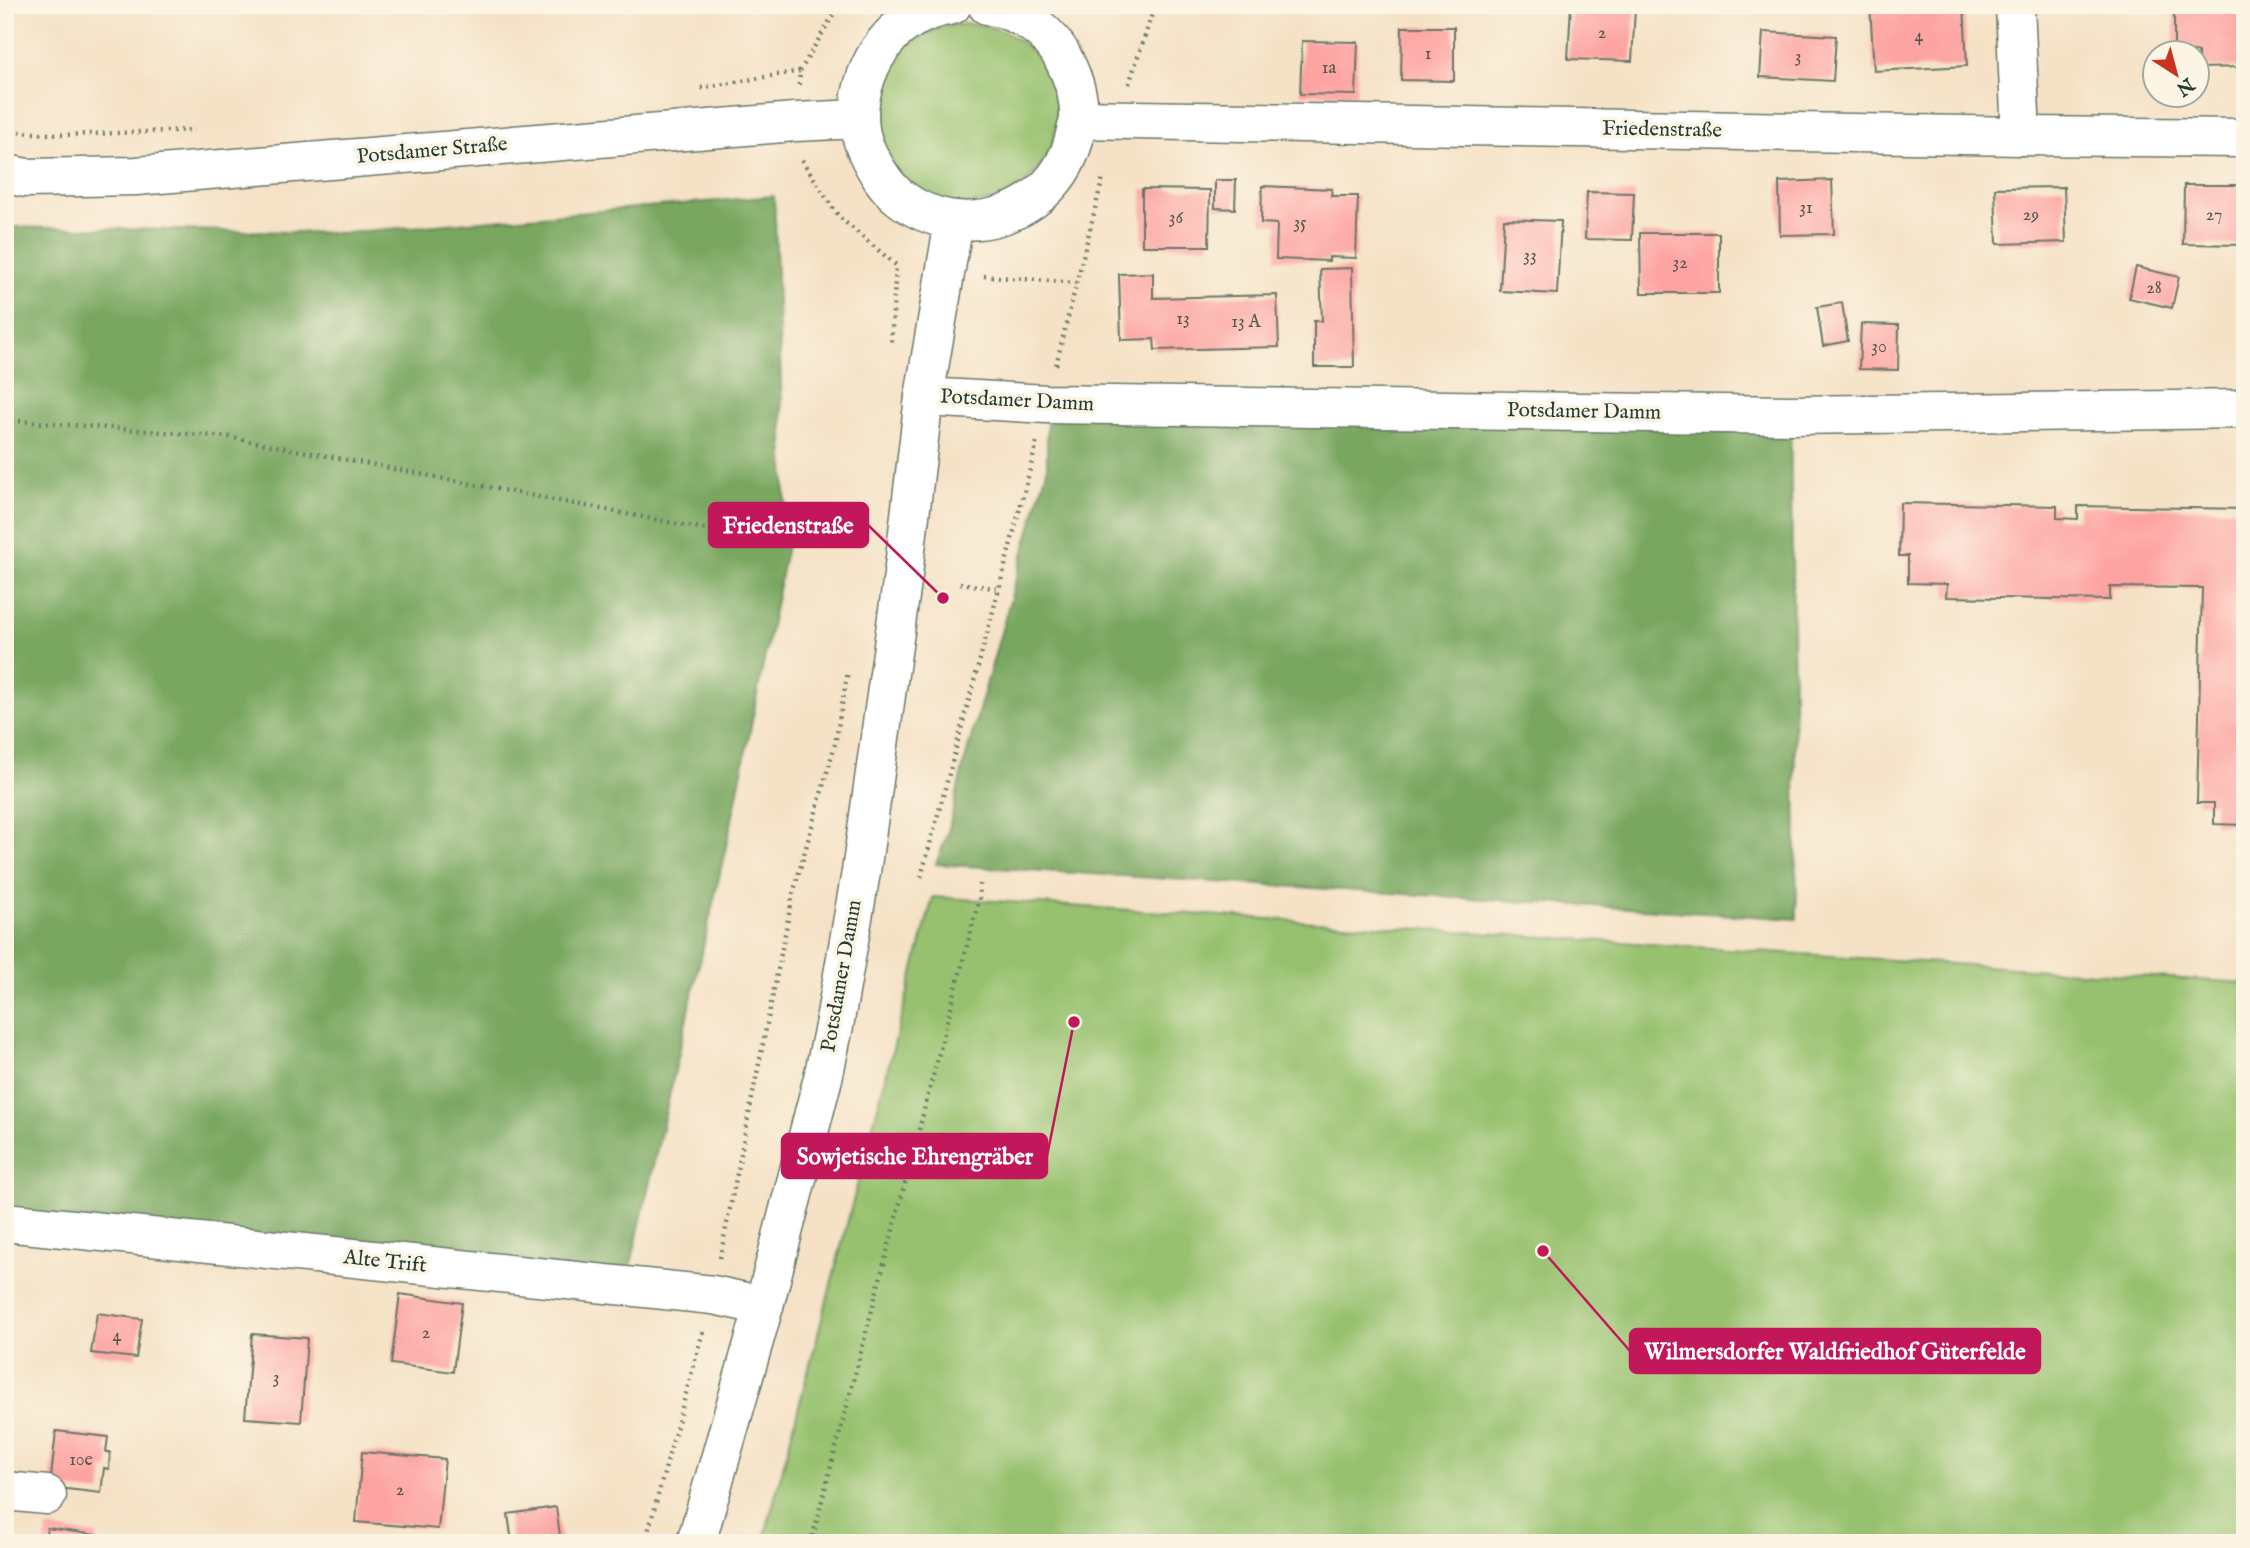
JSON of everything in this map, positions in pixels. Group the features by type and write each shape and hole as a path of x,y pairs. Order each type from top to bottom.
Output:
{"street":[{"path":"952,5 934,8 902,25 878,51 863,83 859,119 865,148 879,175 899,197 925,213 954,221 990,220 1023,207 1051,184 1070,154 1079,119 1075,83 1060,51 1036,25 999,6"},
{"path":"2015,5 2021,136"},
{"name":"Potsdamer Straße","path":"5,174 27,178 136,176 795,121 859,119"},
{"name":"Friedenstraße","path":"1079,119 2245,138"},
{"name":"Potsdamer Damm","path":"695,1543 764,1306 823,1078 844,971 861,872 903,575 924,397 954,221"},
{"name":"Potsdamer Damm","path":"924,397 1047,404 1790,415 2245,409"},
{"name":"Alte Trift","path":"5,1222 713,1295 764,1306"},
{"path":"5,1491 47,1495"}],"path":[{"path":"839,5 800,71 795,121 802,159 839,217 896,265 891,346"},
{"path":"921,877 999,589 1076,283"},
{"path":"5,420 229,437 787,545 874,527 871,540"},
{"path":"960,583 999,589"},
{"path":"645,1543 713,1295 793,894 835,744 849,662"},
{"path":"811,1543 979,900 979,884"}],"green space":[{"path":"967,24 1002,30 1031,50 1051,79 1057,114 1051,149 1031,178 1002,198 967,204 932,198 903,178 883,149 877,114 883,79 903,50 932,30"},
{"path":"774,196 787,545 734,811 628,1277 5,1220 5,227 342,233"},
{"path":"1047,404 1790,415 1797,919 936,864 948,832 964,763 1047,470"},
{"path":"933,897 2245,983 2245,1543 763,1543"}],"building":[{"path":"1571,5 1635,8 1632,61 1568,59"},
{"path":"1870,5 1964,5 1967,66 1874,71"},
{"path":"2174,5 2245,5 2245,67 2212,68 2212,38 2174,38"},
{"path":"1402,27 1454,27 1454,81 1401,80"},
{"path":"1763,32 1836,36 1833,81 1760,77"},
{"path":"1302,41 1358,42 1356,95 1300,94"},
{"path":"1215,180 1236,180 1235,209 1215,208"},
{"path":"1832,180 1834,234 1780,235 1779,182"},
{"path":"2184,185 2245,185 2245,245 2183,244"},
{"path":"1262,186 1332,189 1331,196 1358,196 1356,258 1329,257 1329,261 1276,259 1277,224 1261,223"},
{"path":"2064,187 2066,242 1997,244 1995,188"},
{"path":"1142,189 1210,190 1209,246 1142,246"},
{"path":"1587,192 1634,193 1632,240 1585,239"},
{"path":"1504,219 1561,221 1557,294 1500,291"},
{"path":"1640,233 1719,233 1719,293 1641,293"},
{"path":"2136,267 2179,277 2172,308 2129,298"},
{"path":"1352,268 1354,367 1314,367 1314,321 1322,321 1320,269"},
{"path":"1153,273 1153,298 1277,295 1279,347 1155,350 1154,339 1121,340 1119,274"},
{"path":"1842,303 1848,341 1823,346 1817,307"},
{"path":"1861,324 1899,325 1898,370 1859,369"},
{"path":"1900,503 2057,506 2057,518 2078,519 2078,506 2245,509 2245,825 2214,824 2214,803 2197,803 2202,588 2110,587 2110,600 1946,597 1947,584 1908,583 1908,556 1899,556"},
{"path":"400,1294 462,1303 453,1372 391,1364"},
{"path":"97,1313 142,1319 136,1358 91,1353"},
{"path":"252,1334 307,1338 301,1422 245,1418"},
{"path":"56,1431 108,1437 106,1452 110,1452 109,1469 104,1468 101,1493 50,1487"},
{"path":"362,1452 445,1459 438,1529 356,1522"},
{"path":"556,1507 561,1543 512,1543 508,1514"},
{"path":"47,1528 97,1535 96,1543 45,1543"},
{"path":"227,1538 251,1541 251,1543 226,1543"}],"place":[{"name":"Friedenstraße","path":"943,598"},
{"name":"Sowjetische Ehrengräber","path":"1074,1022"},
{"name":"Wilmersdorfer Waldfriedhof Güterfelde","path":"1543,1251"}]}
